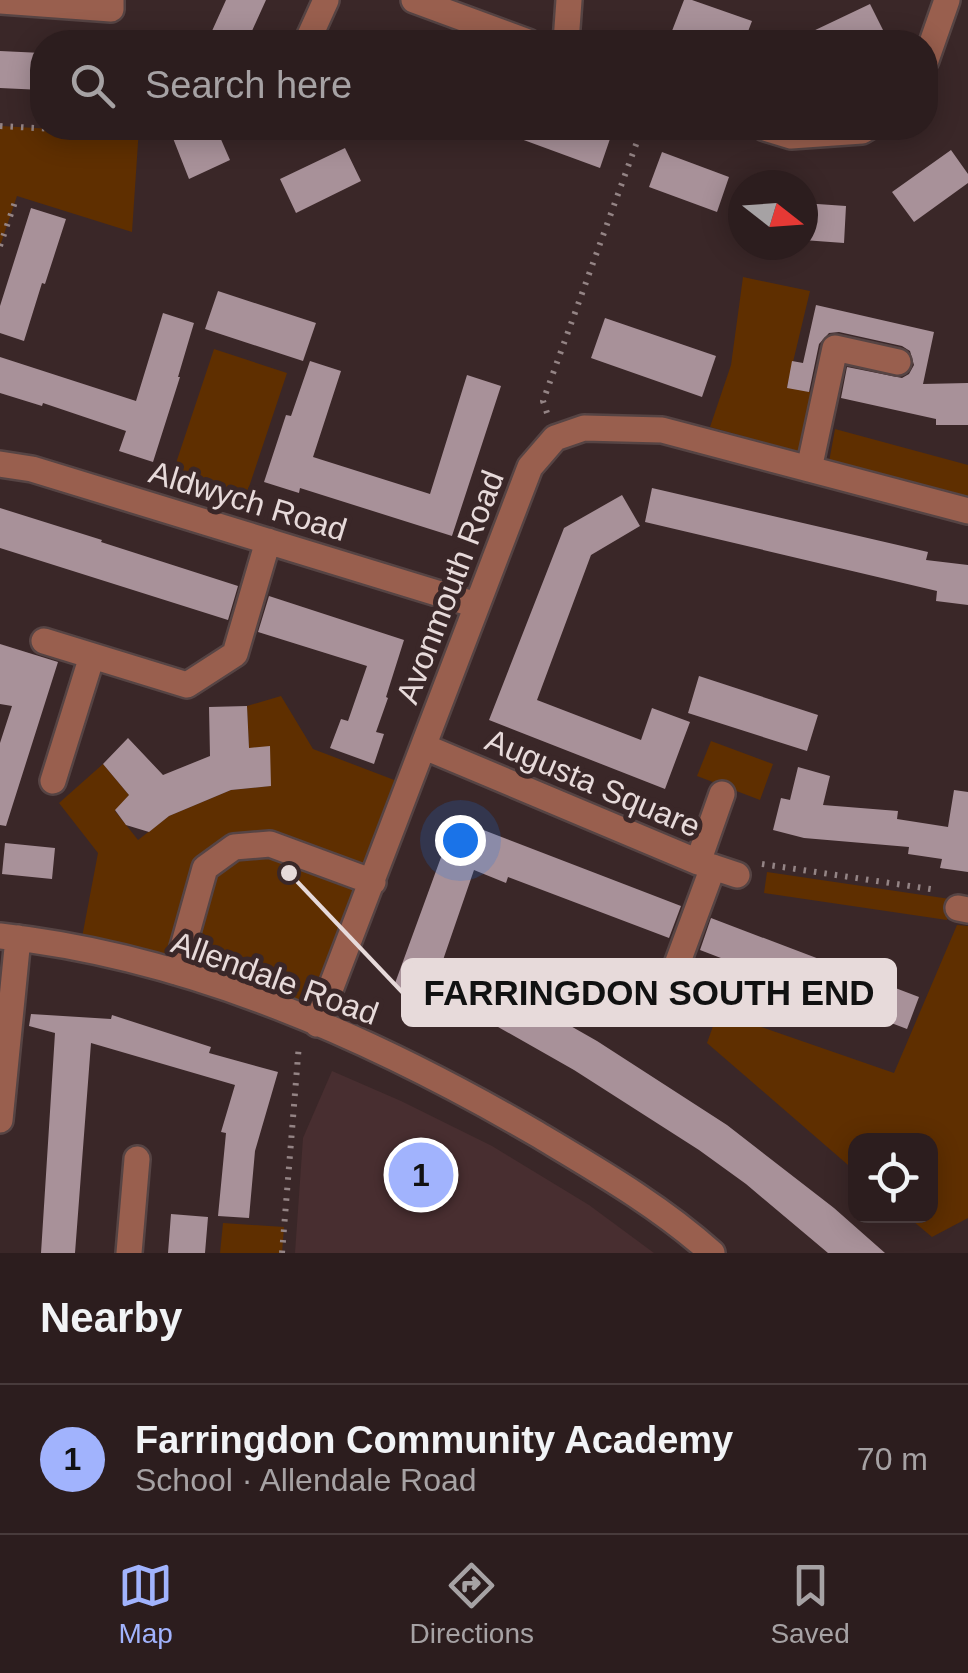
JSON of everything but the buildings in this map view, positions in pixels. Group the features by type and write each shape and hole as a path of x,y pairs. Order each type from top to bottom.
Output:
{"street":[{"path":"0,1 111,9 111,0"},
{"path":"312,30 326,0"},
{"path":"414,0 495,30"},
{"path":"567,30 570,0"},
{"path":"936,30 947,0"},
{"path":"810,470 836,348 898,362"},
{"path":"555,438 584,428 662,430 968,511"},
{"name":"Avonmouth Road","path":"309,1021 373,882 530,467 555,438"},
{"name":"Aldwych Road","path":"0,464 32,469 476,605"},
{"path":"44,641 187,686 235,654 268,541"},
{"path":"54,780 92,656"},
{"name":"Augusta Square","path":"424,747 716,868"},
{"path":"669,986 716,868 722,794"},
{"path":"176,972 206,868 234,848 270,844 373,882"},
{"path":"0,1120 9,937"},
{"name":"Allendale Road","path":"9,937 80,948 176,972 250,996 412,1066 614,1179 712,1253"},
{"path":"128,1253 137,1159"}],"path":[{"path":"0,126 30,128"},
{"path":"555,438 543,401 638,140"},
{"path":"0,246 14,202"},
{"path":"716,868 762,864 959,903"},
{"path":"282,1253 309,1021"}],"shaded area":[{"path":"0,126 30,128 30,140 138,140 132,232 17,196 0,246"},
{"path":"743,277 810,291 787,387 816,393 804,453 710,427 731,365"},
{"path":"214,349 287,373 243,505 170,481"},
{"path":"835,429 968,465 968,499 829,462"},
{"path":"281,696 313,749 410,786 317,1024 80,948 98,853 59,803 103,764 129,795 115,811 138,840 169,816 231,790 270,786 270,747 249,748 247,706"},
{"path":"711,741 773,764 760,800 697,776"},
{"path":"767,872 950,899 947,920 764,893"},
{"path":"957,925 968,926 968,1218 932,1237 915,1223 938,1223 938,1133 848,1133 848,1165 707,1043 718,1012 894,1073"},
{"path":"332,1071 492,1146 589,1205 654,1253 295,1253 303,1138"},
{"path":"223,1223 284,1227 282,1253 220,1253"}],"place":[{"name":"FARRINGDON SOUTH END","path":"289,873"},
{"name":"Farringdon Community Academy","path":"421,1175"}]}
